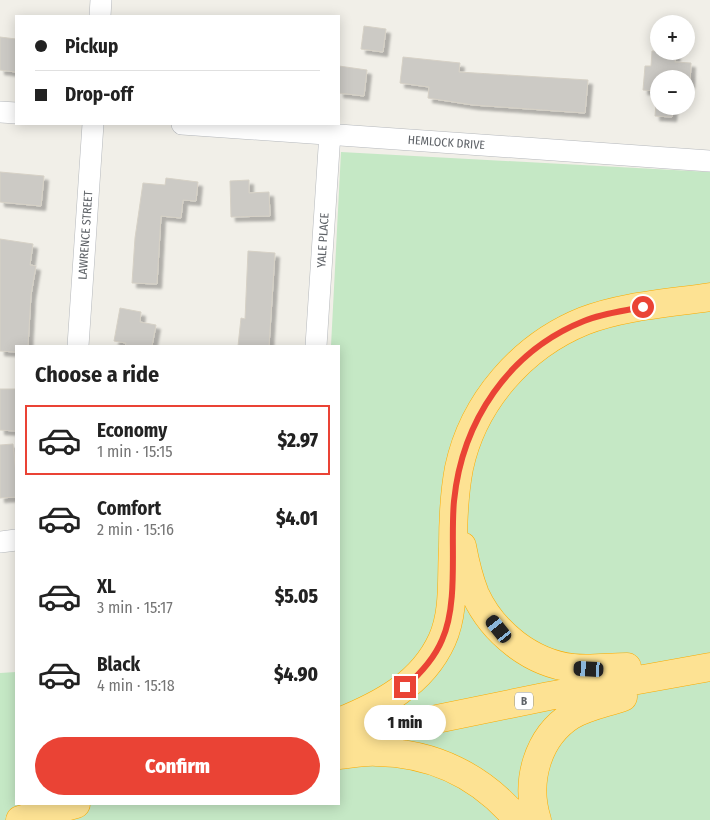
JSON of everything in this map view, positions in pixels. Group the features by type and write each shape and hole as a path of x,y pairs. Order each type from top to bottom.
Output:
{"highway":[{"path":"340,722 361,714 391,698 417,676 437,651 446,631 452,594 454,502 460,467 472,431 492,394 507,375 541,344 585,320 615,312 710,297"},
{"path":"454,502 465,563 475,593 499,629 520,647 544,660 573,668 710,667"},
{"path":"537,820 532,798 532,785 537,758 543,746 561,724 588,708 710,667"},
{"name":"B","path":"340,739 549,696 710,667"},
{"path":"340,755 374,752 396,753 418,756 438,762 458,770 479,783 498,798 518,820"},
{"path":"20,820 72,805"}],"street":[{"path":"100,15 101,0"},
{"path":"0,112 15,113"},
{"name":"LAWRENCE STREET","path":"78,345 93,125"},
{"name":"HEMLOCK DRIVE","path":"198,125 710,161"},
{"name":"YALE PLACE","path":"316,345 330,133"},
{"path":"0,542 15,540"}],"green space":[{"path":"341,152 710,172 710,820 0,820 0,673 15,672 15,805 340,805 340,345 331,345"}],"building":[{"path":"364,26 386,29 383,52 361,49"},
{"path":"0,37 15,39 15,72 0,70"},
{"path":"403,57 460,63 459,72 588,80 585,113 473,105 428,98 429,87 400,83"},
{"path":"651,60 675,60 675,62 691,63 691,70 650,70 650,90 643,90 645,66 651,66"},
{"path":"340,66 367,70 364,96 340,93"},
{"path":"655,115 672,115 672,117"},
{"path":"0,172 44,176 41,206 0,202"},
{"path":"166,178 198,182 196,201 183,200 181,218 161,216 157,284 132,283 135,238 143,183 165,185"},
{"path":"249,180 249,193 269,192 270,216 231,217 230,181"},
{"path":"0,239 33,244 30,265 36,266 31,295 28,345 15,345 15,352 0,351"},
{"path":"248,251 275,253 269,345 238,345 241,318 245,319"},
{"path":"120,308 141,312 140,322 156,325 152,345 125,345 126,343 114,341"},
{"path":"0,389 15,389 15,431 0,430"},
{"path":"13,444 15,497 0,498 0,445"}],"route":[{"path":"405,687 428,664 437,651 448,624 452,594 456,485 464,449 492,394 522,359 541,344 565,330 585,320 643,307"}]}
